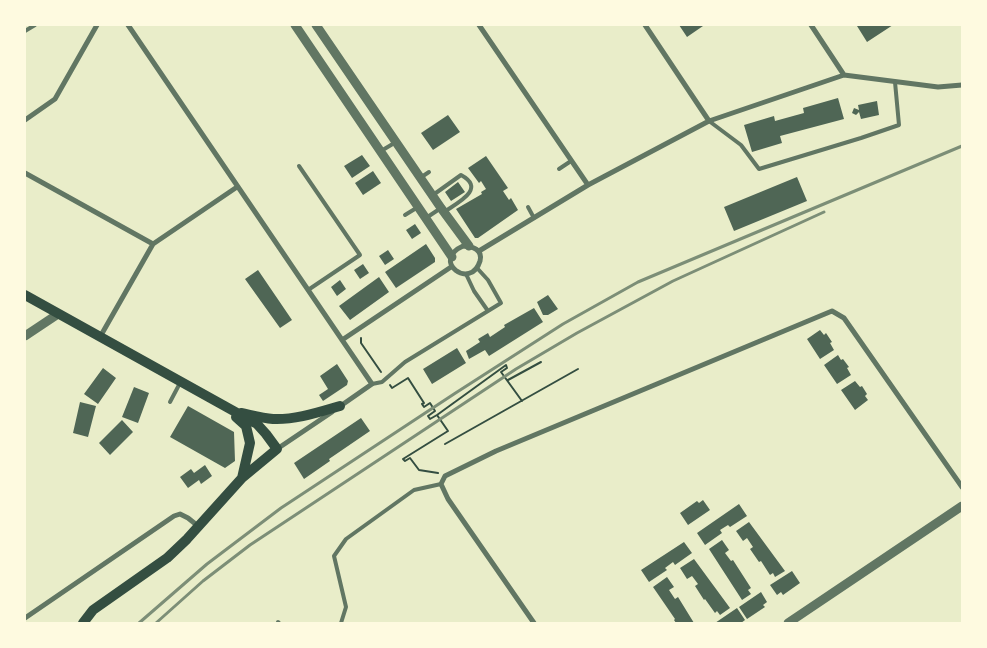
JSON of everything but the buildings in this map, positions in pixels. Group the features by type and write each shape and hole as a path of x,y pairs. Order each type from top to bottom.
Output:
{"main road":[{"path":"25,295 230,411 257,424 277,449 242,478 167,558 93,610 83,623"},
{"path":"230,411 273,419 305,416 340,406"},
{"path":"230,411 246,426 250,442 242,478"}],"street":[{"path":"25,120 54,99 97,25"},
{"path":"128,25 372,384 277,449"},
{"path":"316,25 432,196 470,246 479,252 480,261 473,272 466,274 457,272 451,267"},
{"path":"479,25 588,185"},
{"path":"645,25 709,121"},
{"path":"811,25 844,75"},
{"path":"297,26 452,257"},
{"path":"479,252 588,185 709,121 844,75 938,87 962,85"},
{"path":"25,173 153,244"},
{"path":"100,337 153,244 237,187"},
{"path":"451,267 452,257 458,249 470,246"},
{"path":"342,340 451,267"},
{"path":"534,623 448,499 441,484 445,476 496,451 832,311 844,318 962,487"},
{"path":"25,336 58,314"},
{"path":"788,623 962,506"},
{"path":"25,618 174,516 180,514 198,527"}],"lane":[{"path":"25,31 34,25"},
{"path":"709,121 741,145 758,169 899,125 895,82"},
{"path":"381,152 396,142"},
{"path":"559,169 571,161"},
{"path":"299,166 360,255 308,290"},
{"path":"420,178 429,172"},
{"path":"426,218 468,195 472,190 472,186 461,175 432,196"},
{"path":"405,215 418,207"},
{"path":"528,207 534,218"},
{"path":"372,384 382,382 400,366 501,303 488,280 477,268"},
{"path":"466,274 474,291 488,311"},
{"path":"170,402 180,383"},
{"path":"341,623 346,606 334,556 346,540 414,490 441,484"}],"path":[{"path":"361,338 361,343 382,374"},
{"path":"508,380 541,362"},
{"path":"389,384 392,388 408,378 424,403 422,404 424,407 430,403 435,411 428,416 430,419 506,366 507,368 501,372 522,401"},
{"path":"445,444 578,369"},
{"path":"437,414 448,431 403,459 405,461 410,458 419,470 440,473 445,476"}],"railway":[{"path":"139,623 207,564 281,508 563,324 638,282 962,146"},
{"path":"156,623 203,581 250,545 516,369 577,333 673,281 824,212"}]}
